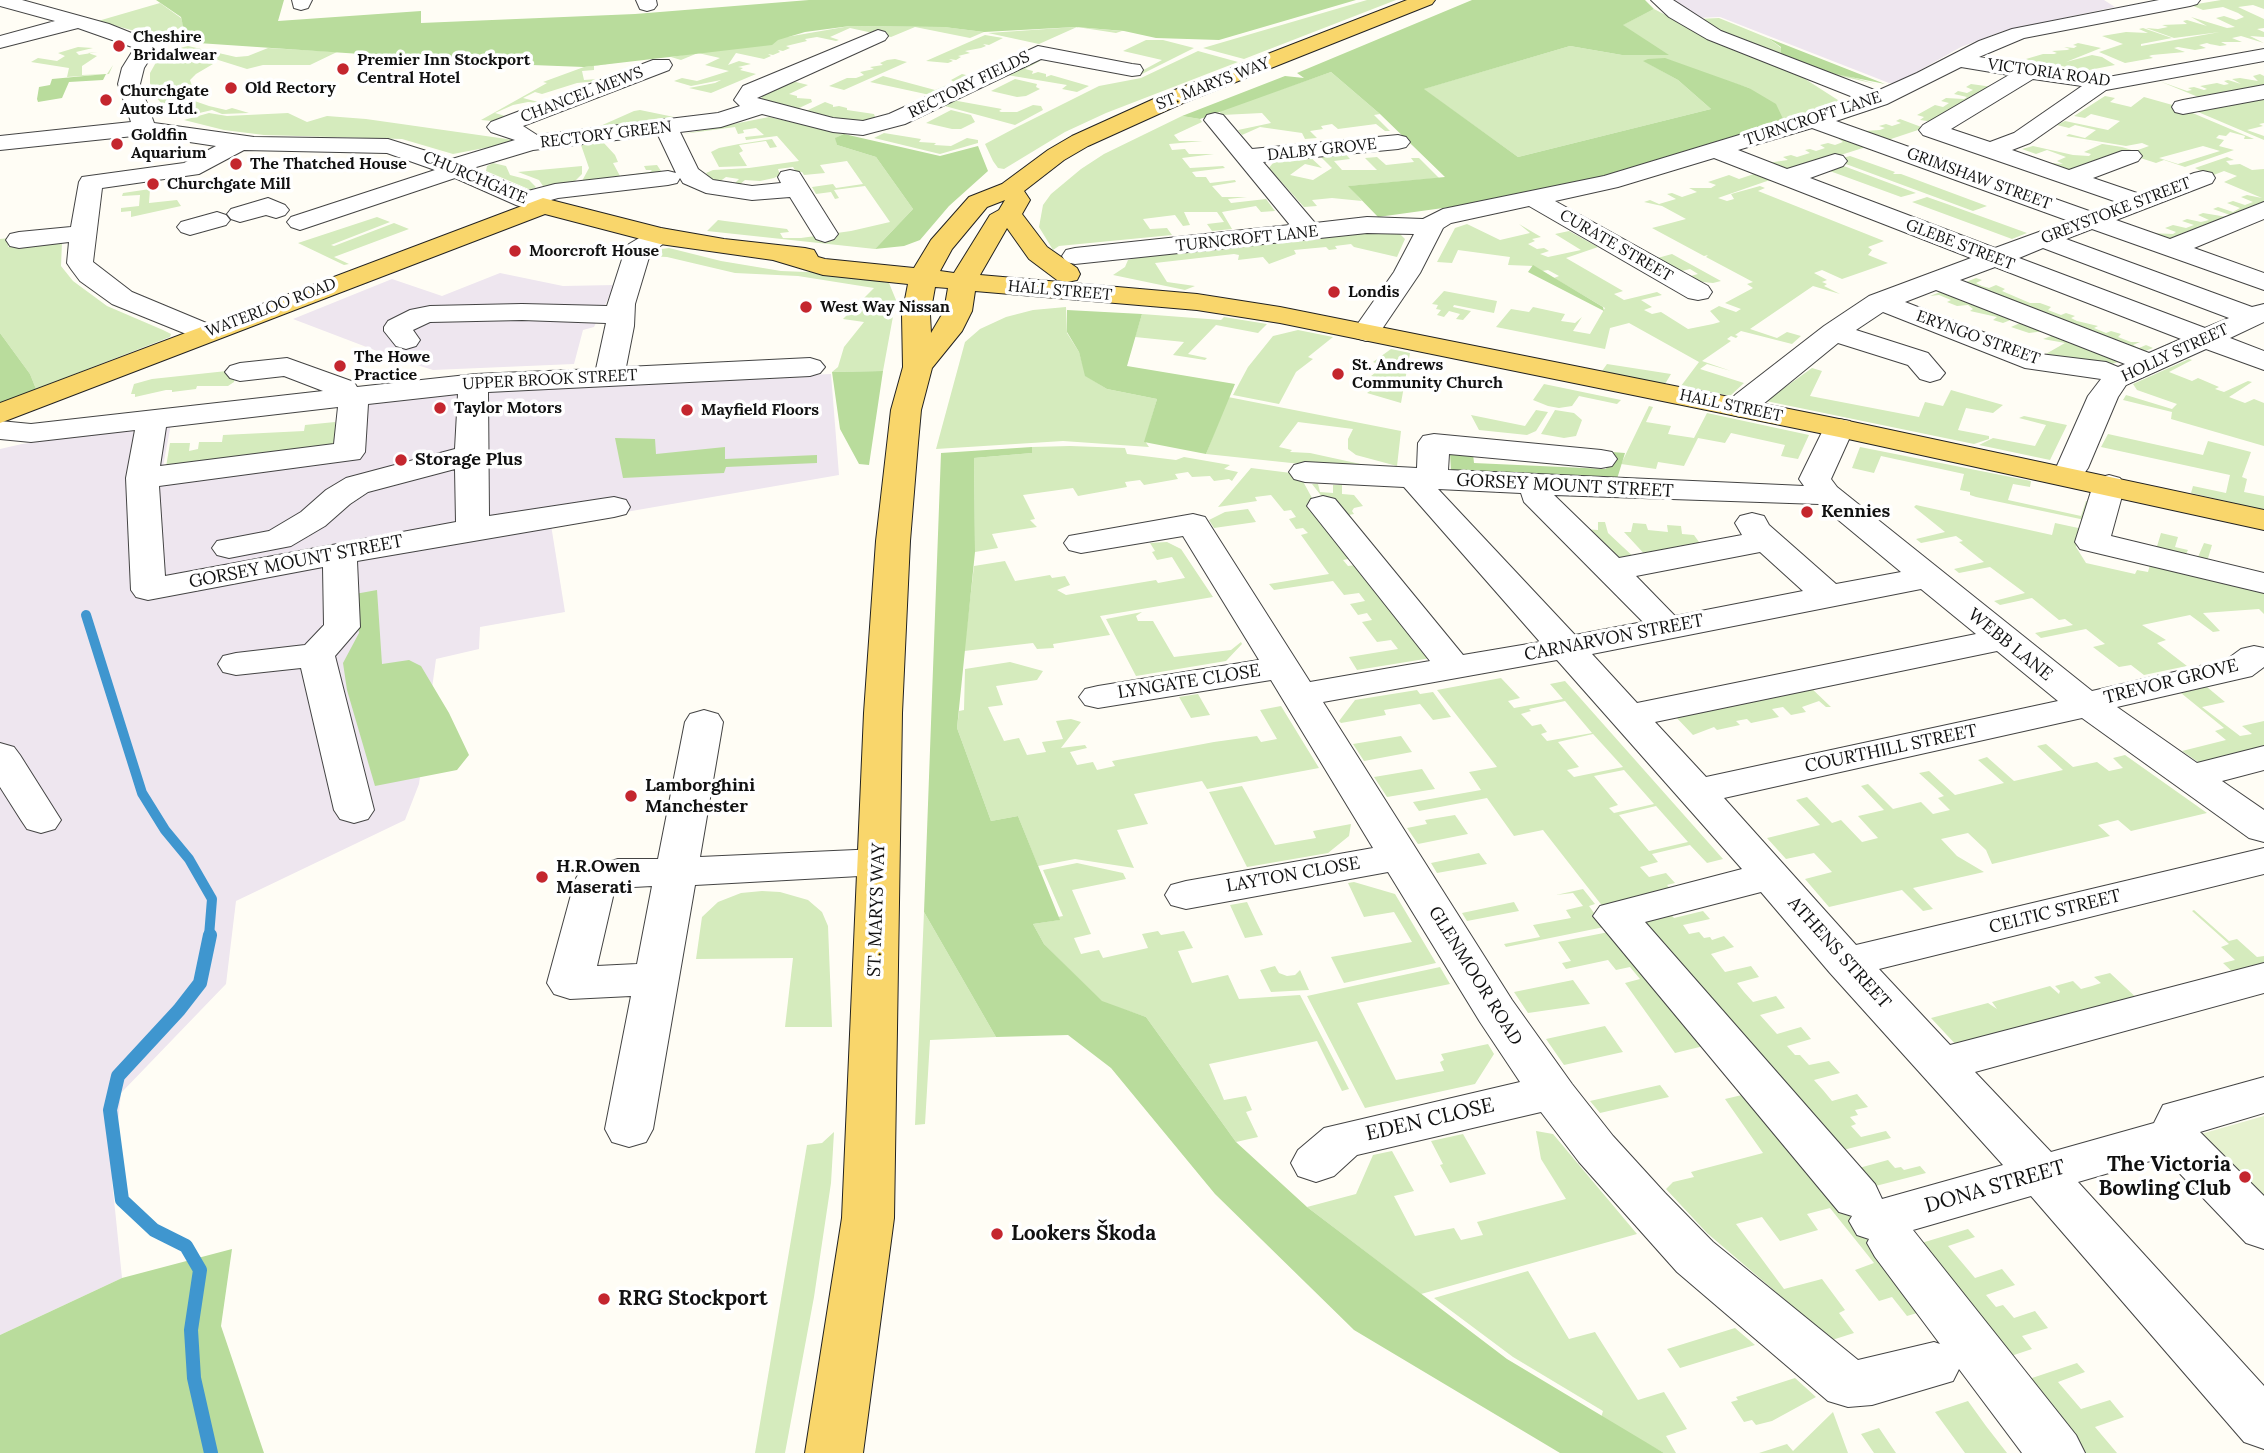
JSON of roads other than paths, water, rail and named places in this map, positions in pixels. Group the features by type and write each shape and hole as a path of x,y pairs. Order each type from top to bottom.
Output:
{"main road":[{"name":"ST. MARYS WAY","path":"918,367 948,331 958,311 967,274 1009,202 1056,155 1129,117 1425,0"},
{"name":"ST. MARYS WAY","path":"834,1453 868,1218 878,862 898,477 906,410 918,367 916,315 926,270 947,236 978,202 1009,202"},
{"path":"1009,202 1017,223 1038,253 1071,265"},
{"path":"534,203 623,228"},
{"name":"WATERLOO ROAD","path":"0,414 206,333 466,236 534,203"},
{"path":"466,236 541,228 623,228"},
{"name":"HALL STREET","path":"623,228 780,254 823,267 967,274 1087,293 1197,302 1366,332 1839,428 2264,520"},
{"name":"HALL STREET","path":"967,274 1071,265 1197,302"},
{"path":"948,331 989,313 1087,293"}],"street":[{"path":"0,0 124,35 142,44 143,52 134,68 130,84 132,96 142,115 143,128"},
{"path":"1661,0 1675,13 1714,36 1877,105"},
{"name":"TURNCROFT LANE","path":"1071,265 1380,224 1431,227 1437,220 1450,215 1609,182 1812,120 1877,105 1957,60 2010,36 2188,0"},
{"path":"2077,6 2100,16"},
{"path":"0,42 79,22"},
{"path":"761,107 747,102 746,95 874,38 845,34"},
{"name":"RECTORY FIELDS","path":"761,107 849,128 863,128 897,119 1038,52 1127,65"},
{"name":"VICTORIA ROAD","path":"1957,60 2109,83 2264,55"},
{"name":"CHANCEL MEWS","path":"531,144 520,132 499,127 651,72"},
{"path":"1884,146 1928,126 2029,72"},
{"path":"1994,149 2022,138 2109,83 2186,107 2264,92"},
{"name":"RECTORY GREEN","path":"300,222 531,144 727,119 761,107"},
{"path":"1215,120 1309,232"},
{"name":"GRIMSHAW STREET","path":"1812,120 2264,282"},
{"path":"1928,126 2140,202"},
{"name":"CHURCHGATE","path":"0,143 143,128 239,143 388,146 420,155 534,203"},
{"path":"667,128 692,178 701,184 752,193 798,190 825,234"},
{"name":"DALBY GROVE","path":"1246,157 1398,142"},
{"path":"162,196 204,181 239,143"},
{"name":"GLEBE STREET","path":"1715,150 2264,361"},
{"path":"2069,177 2130,156"},
{"path":"1786,178 1835,161"},
{"path":"204,181 182,171 91,181 80,263 90,275 120,298 206,333"},
{"path":"534,203 555,191 668,178"},
{"name":"GREYSTOKE STREET","path":"1740,408 1746,401 1809,362 1834,332 1879,302 2203,178"},
{"path":"377,197 403,208"},
{"name":"CURATE STREET","path":"1534,199 1698,292"},
{"path":"190,227 268,206 276,210"},
{"path":"2171,248 2264,210"},
{"path":"1366,332 1407,273 1431,227"},
{"path":"2222,227 2254,238"},
{"path":"609,377 620,316 638,250 660,236"},
{"path":"19,240 82,237 109,249"},
{"path":"2044,240 2258,314"},
{"path":"1938,281 2149,363"},
{"name":"ERYNGO STREET","path":"1893,307 2035,362 2086,417"},
{"path":"406,340 398,327 430,314 522,312 620,316"},
{"name":"HOLLY STREET","path":"2086,417 2121,375 2258,314"},
{"path":"1834,332 1918,359 1930,373"},
{"path":"142,478 349,452 349,395 343,388 287,367 240,372"},
{"name":"UPPER BROOK STREET","path":"0,430 31,433 349,395 476,383 810,367"},
{"path":"473,529 471,455 473,390 476,383"},
{"name":"GORSEY MOUNT STREET","path":"152,419 142,478 148,590 473,529 614,507"},
{"path":"1826,494 1815,480 1839,428"},
{"path":"1425,479 1434,443 1601,459"},
{"path":"222,550 279,539 313,519 338,497 357,485 471,455"},
{"name":"GORSEY MOUNT STREET","path":"1305,472 1692,492 1801,496 1826,494"},
{"name":"ATHENS STREET","path":"1425,479 1420,488 2264,1425"},
{"path":"2109,485 2092,542 2264,583"},
{"name":"WEBB LANE","path":"1826,494 2085,704 2264,829"},
{"path":"1536,495 1658,617"},
{"path":"1747,504 1754,529 1819,587"},
{"path":"1323,506 1447,658"},
{"name":"GLENMOOR ROAD","path":"1081,542 1193,524 1496,1011 1595,1149 1695,1257 1800,1347 1848,1384 1872,1382 1934,1365"},
{"path":"1612,570 1766,541"},
{"path":"236,663 316,655 342,627 340,554"},
{"name":"CARNARVON STREET","path":"1291,681 1566,648 1927,577"},
{"path":"1628,716 2002,639"},
{"path":"316,655 354,810"},
{"name":"TREVOR GROVE","path":"2085,704 2239,668 2254,657"},
{"name":"LYNGATE CLOSE","path":"1098,697 1291,681"},
{"name":"COURTHILL STREET","path":"1696,792 2065,711 2085,704"},
{"path":"629,1129 704,722"},
{"path":"0,755 41,820"},
{"path":"2189,777 2264,758"},
{"name":"LAYTON CLOSE","path":"1186,895 1401,856"},
{"name":"CELTIC STREET","path":"1846,962 2264,861"},
{"path":"658,979 570,983 596,880 618,873 878,862"},
{"path":"1770,876 1615,916 1875,1221 2056,1453"},
{"path":"1940,1064 2264,978"},
{"name":"EDEN CLOSE","path":"1316,1163 1341,1141 1552,1092"},
{"path":"2264,1095 2180,1118 2174,1136 2264,1229"},
{"name":"DONA STREET","path":"1875,1221 2174,1136"}],"waterway":[{"path":"86,615 142,793 165,830 189,859 212,899 209,936"},
{"path":"210,935 200,983 179,1010 118,1076 110,1110 122,1200 154,1230 186,1246 200,1270 191,1330 194,1378 211,1453"}],"place":[{"name":"Cheshire Bridalwear","path":"119,46"},
{"name":"Premier Inn Stockport Central Hotel","path":"343,69"},
{"name":"Old Rectory","path":"231,88"},
{"name":"Churchgate Autos Ltd.","path":"106,100"},
{"name":"Goldfin Aquarium","path":"117,144"},
{"name":"The Thatched House","path":"236,164"},
{"name":"Churchgate Mill","path":"153,184"},
{"name":"Moorcroft House","path":"515,251"},
{"name":"Londis","path":"1334,292"},
{"name":"West Way Nissan","path":"806,307"},
{"name":"The Howe Practice","path":"340,366"},
{"name":"St. Andrews Community Church","path":"1338,374"},
{"name":"Taylor Motors","path":"440,408"},
{"name":"Mayfield Floors","path":"687,410"},
{"name":"Storage Plus","path":"401,460"},
{"name":"Kennies","path":"1807,512"},
{"name":"Lamborghini Manchester","path":"631,796"},
{"name":"H.R.Owen Maserati","path":"542,877"},
{"name":"The Victoria Bowling Club","path":"2245,1177"},
{"name":"Lookers Škoda","path":"997,1234"},
{"name":"RRG Stockport","path":"604,1299"}]}
